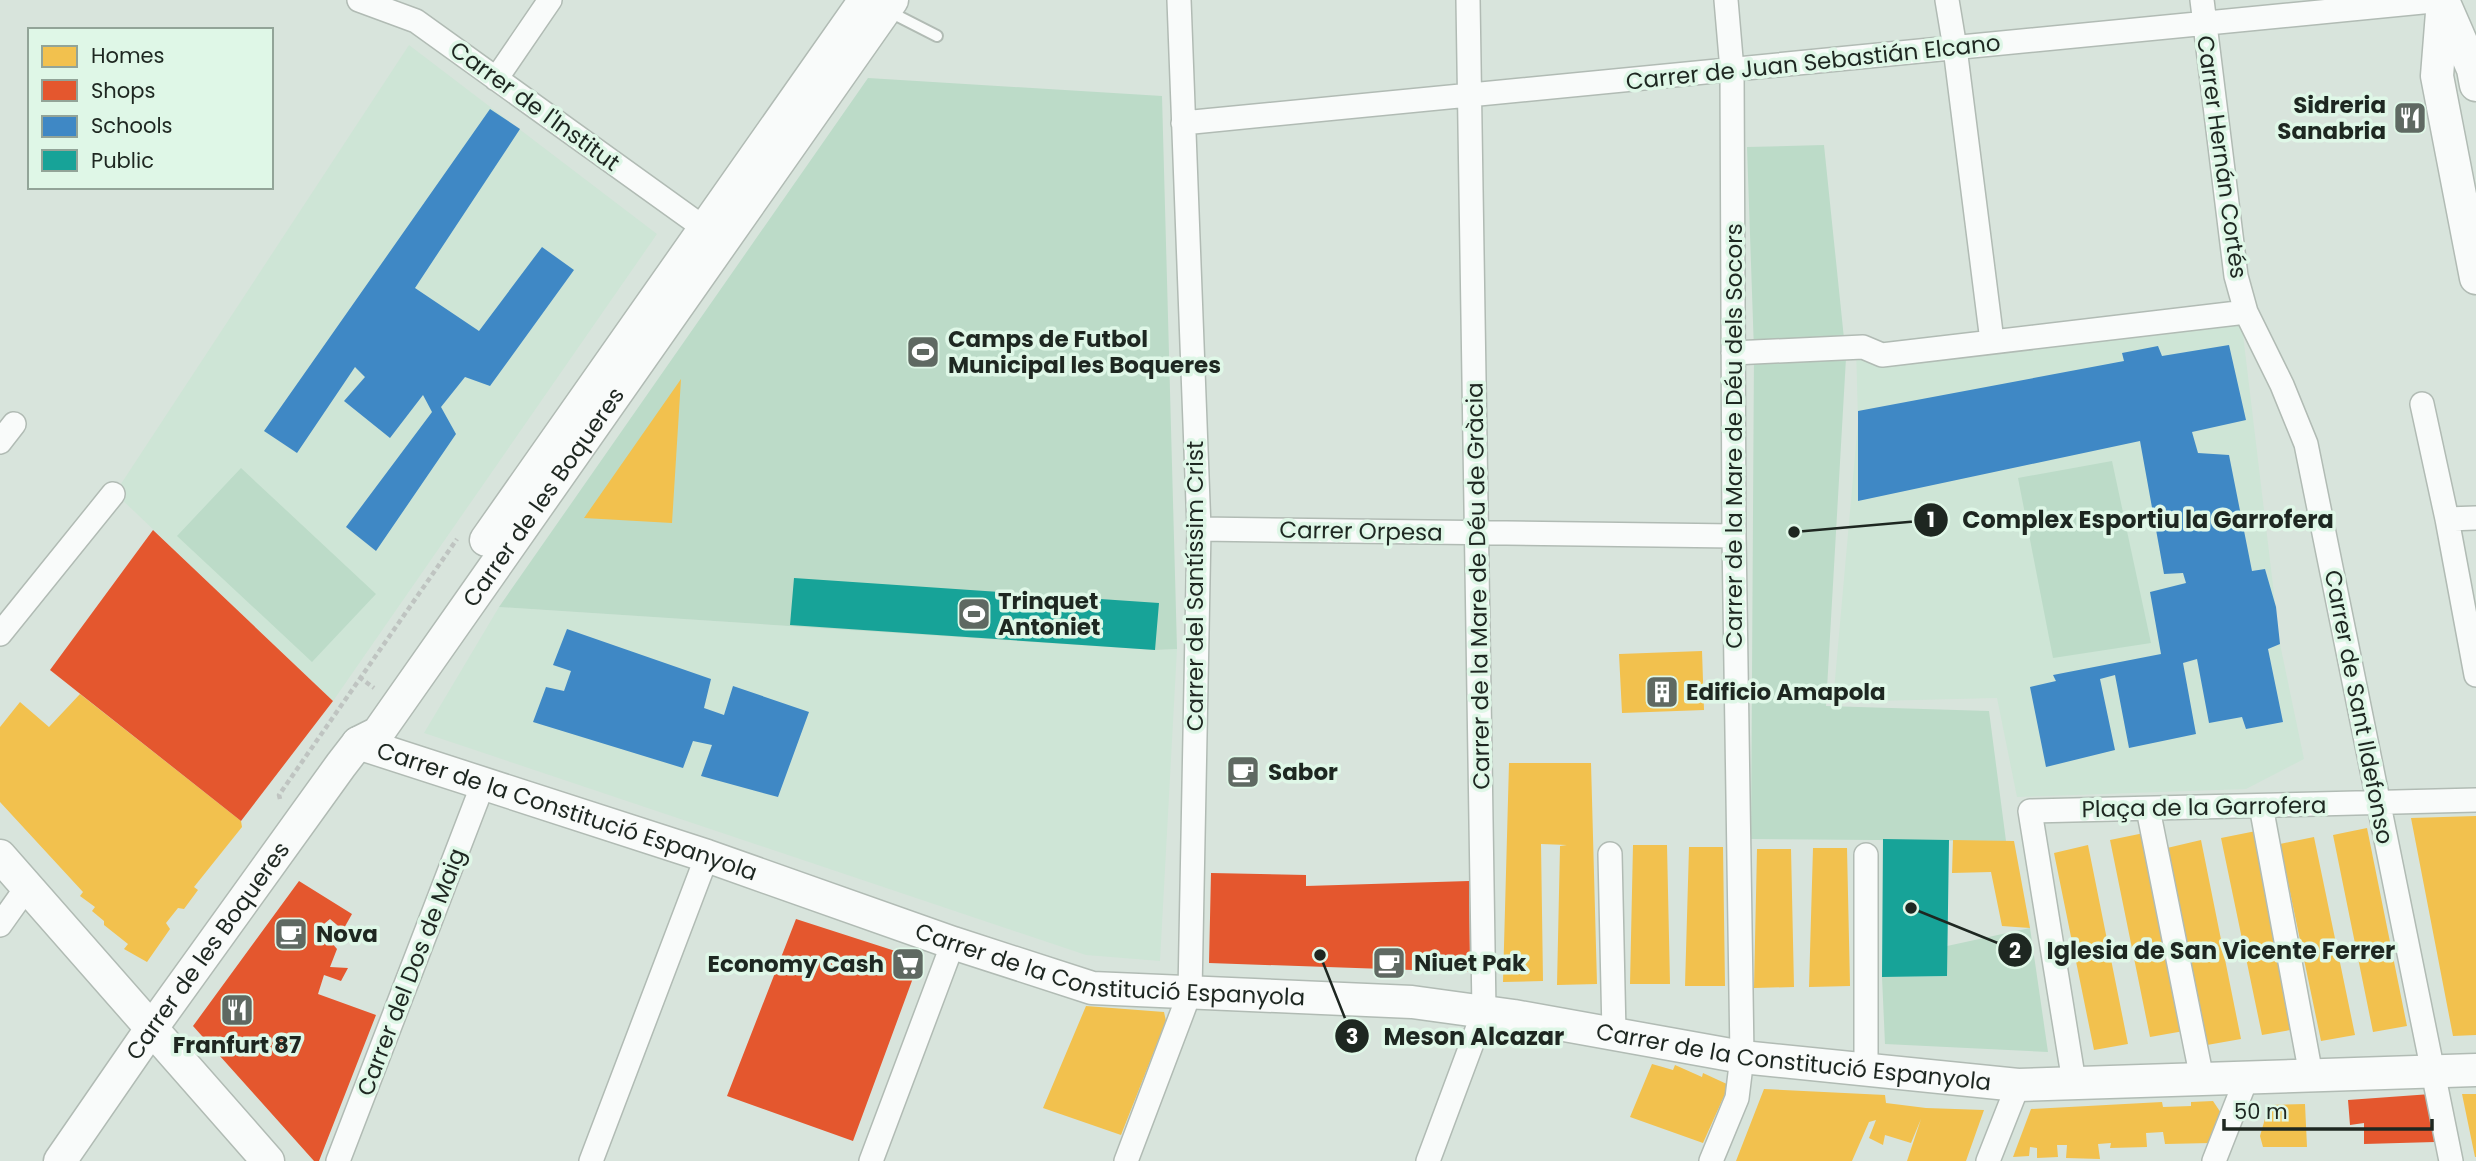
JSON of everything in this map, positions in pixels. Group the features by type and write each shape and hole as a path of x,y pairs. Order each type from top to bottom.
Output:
{"street":[{"name":"Carrer de l'Institut","path":"359,0 416,20 713,235"},
{"path":"496,79 550,0"},
{"name":"Carrer del Santíssim Crist","path":"1126,1161 1190,992 1199,528 1180,0"},
{"name":"Carrer de la Mare de Déu de Gràcia","path":"1428,1161 1484,1012 1468,0"},
{"name":"Carrer de la Mare de Déu dels Socors","path":"1712,1161 1737,1098 1742,1057 1734,536 1732,70 1726,0"},
{"path":"1947,0 1992,341"},
{"name":"Carrer Hernán Cortés","path":"2202,0 2236,276 2246,312"},
{"path":"2476,85 2473,69 2443,0 2437,76 2476,278"},
{"name":"Carrer de Juan Sebastián Elcano","path":"1184,123 2443,0"},
{"name":"Carrer de les Boqueres","path":"358,743 370,685 713,235 881,3"},
{"name":"Carrer de les Boqueres","path":"60,1161 151,1029 358,743 378,733 713,235"},
{"path":"1733,353 1863,347 1882,355 2246,312"},
{"name":"Carrer de Sant Ildefonso","path":"2246,312 2282,385 2306,444 2451,1161"},
{"path":"2422,404 2476,675"},
{"path":"0,442 14,424"},
{"path":"0,634 113,494"},
{"path":"2447,519 2476,517"},
{"name":"Carrer Orpesa","path":"1199,528 1734,536"},
{"name":"Carrer de la Constitució Espanyola","path":"358,743 707,856 953,943 1092,988 1412,1002 1614,1033 1742,1057 2018,1085 2476,1070"},
{"name":"Carrer del Dos de Maig","path":"338,1161 483,784"},
{"name":"Plaça de la Garrofera","path":"2074,1082 2030,811 2476,800"},
{"path":"2260,806 2311,1075"},
{"path":"2147,809 2202,1079"},
{"path":"1610,854 1614,1033"},
{"path":"1866,855 1866,1071"},
{"path":"0,856 268,1161"},
{"path":"591,1161 707,856"},
{"path":"0,925 27,887"},
{"path":"871,1161 953,943"},
{"path":"2214,1161 2247,1077"},
{"path":"1989,1161 2018,1085"}],"lane":[{"path":"881,3 937,36"}],"shaded area":[{"path":"409,45 657,234 333,701 115,493"},
{"name":"Camps de Futbol Municipal les Boqueres","path":"868,78 1162,96 1177,649 1155,650 499,607"},
{"path":"1824,145 1846,358 1826,706 1989,711 2006,841 1751,839 1754,351 1747,147"},
{"path":"2239,301 2280,644 2304,759 2246,789 2017,797 1997,698 1833,702 1858,422 1856,345"},
{"path":"2112,461 2151,643 2053,658 2018,478"},
{"path":"241,468 376,594 312,662 177,536"},
{"path":"499,607 1155,650 1177,649 1160,961 1086,955 424,733"},
{"path":"2030,928 2048,1052 1885,1044 1882,977 1946,976 1947,946"}],"building: Homes":[{"path":"681,379 672,523 584,518"},
{"name":"Edificio Amapola","path":"1702,651 1704,710 1622,713 1619,654"},
{"path":"80,694 241,821 242,827 194,887 198,890 184,909 178,908 166,923 170,929 147,962 124,949 128,944 104,925 104,921 92,911 95,907 80,896 83,892 0,802 0,727 20,702 49,727"},
{"path":"1509,763 1591,763 1597,984 1557,985 1560,846 1567,845 1541,844 1543,981 1503,982"},
{"path":"2476,816 2476,1035 2453,1036 2411,818"},
{"path":"2367,828 2407,1026 2373,1032 2333,835"},
{"path":"2256,831 2296,1029 2262,1035 2221,838"},
{"path":"2144,833 2184,1031 2150,1037 2110,840"},
{"path":"2314,837 2355,1035 2321,1041 2280,844"},
{"path":"1953,840 2014,841 2030,928 2002,926 1991,872 1952,873"},
{"path":"2201,840 2241,1039 2207,1045 2167,848"},
{"path":"1633,845 1667,845 1670,984 1630,984"},
{"path":"2088,845 2128,1044 2094,1050 2054,853"},
{"path":"1689,847 1723,847 1725,986 1685,986"},
{"path":"1813,848 1847,848 1850,986 1809,987"},
{"path":"1757,849 1791,849 1794,987 1754,988"},
{"path":"1086,1006 1164,1012 1166,1021 1121,1135 1043,1108"},
{"path":"1652,1064 1673,1070 1675,1065 1702,1077 1703,1073 1729,1085 1703,1143 1630,1117"},
{"path":"1764,1089 1885,1095 1886,1103 1926,1108 1984,1110 1966,1161 1907,1161 1921,1119 1911,1143 1885,1135 1883,1145 1869,1138 1876,1120 1869,1122 1852,1161 1736,1161"},
{"path":"2462,1094 2476,1094 2476,1157 2475,1157"},
{"path":"2213,1101 2225,1119 2215,1135 2212,1135 2211,1143 2165,1144 2163,1132 2146,1133 2147,1147 2110,1148 2111,1143 2098,1144 2100,1159 2066,1158 2067,1145 2057,1145 2058,1157 2037,1158 2037,1148 2030,1147 2029,1156 2013,1157 2031,1109 2162,1102 2163,1107 2191,1106 2191,1102"},
{"path":"2305,1104 2307,1147 2263,1147 2260,1136 2269,1105"}],"building: Shops":[{"path":"153,530 333,701 241,821 50,670"},
{"path":"1211,873 1306,875 1306,886 1469,881 1470,972 1209,963"},
{"path":"299,881 352,914 343,930 330,919 319,928 337,949 330,967 348,968 341,981 324,975 318,994 376,1015 319,1161 314,1161 193,1026"},
{"path":"796,919 920,959 853,1141 727,1096"},
{"path":"2431,1094 2435,1142 2364,1144 2364,1123 2350,1125 2348,1100"}],"building: Schools":[{"path":"490,109 520,129 415,288 479,331 542,247 574,270 490,386 465,377 441,407 456,434 376,551 346,527 432,412 423,395 390,438 344,401 365,377 355,367 297,453 264,431"},
{"path":"2229,345 2246,420 2192,432 2198,453 2229,455 2252,571 2265,569 2276,607 2280,644 2268,649 2283,722 2246,729 2242,717 2209,723 2197,659 2183,663 2196,734 2129,748 2115,675 2100,679 2115,750 2046,767 2030,687 2056,681 2053,675 2161,654 2150,592 2186,583 2183,573 2164,574 2140,441 1858,501 1858,411 2124,361 2122,353 2158,346 2162,356"},
{"path":"567,629 711,679 704,708 724,715 733,686 809,712 778,797 701,776 712,745 693,741 683,768 533,722 546,687 564,691 571,671 553,665"}],"building: Public":[{"name":"Trinquet Antoniet","path":"794,578 1159,603 1155,650 790,625"},
{"path":"1883,839 1949,840 1947,976 1882,977"}],"place":[{"name":"Sidreria Sanabria","path":"2410,118"},
{"name":"Camps de Futbol Municipal les Boqueres","path":"923,352"},
{"name":"Complex Esportiu la Garrofera","path":"1794,532"},
{"name":"Trinquet Antoniet","path":"974,614"},
{"name":"Edificio Amapola","path":"1662,692"},
{"name":"Sabor","path":"1243,772"},
{"name":"Iglesia de San Vicente Ferrer","path":"1911,908"},
{"name":"Nova","path":"291,934"},
{"name":"Meson Alcazar","path":"1320,955"},
{"name":"Niuet Pak","path":"1389,963"},
{"name":"Economy Cash","path":"908,964"},
{"name":"Franfurt 87","path":"237,1010"}]}
